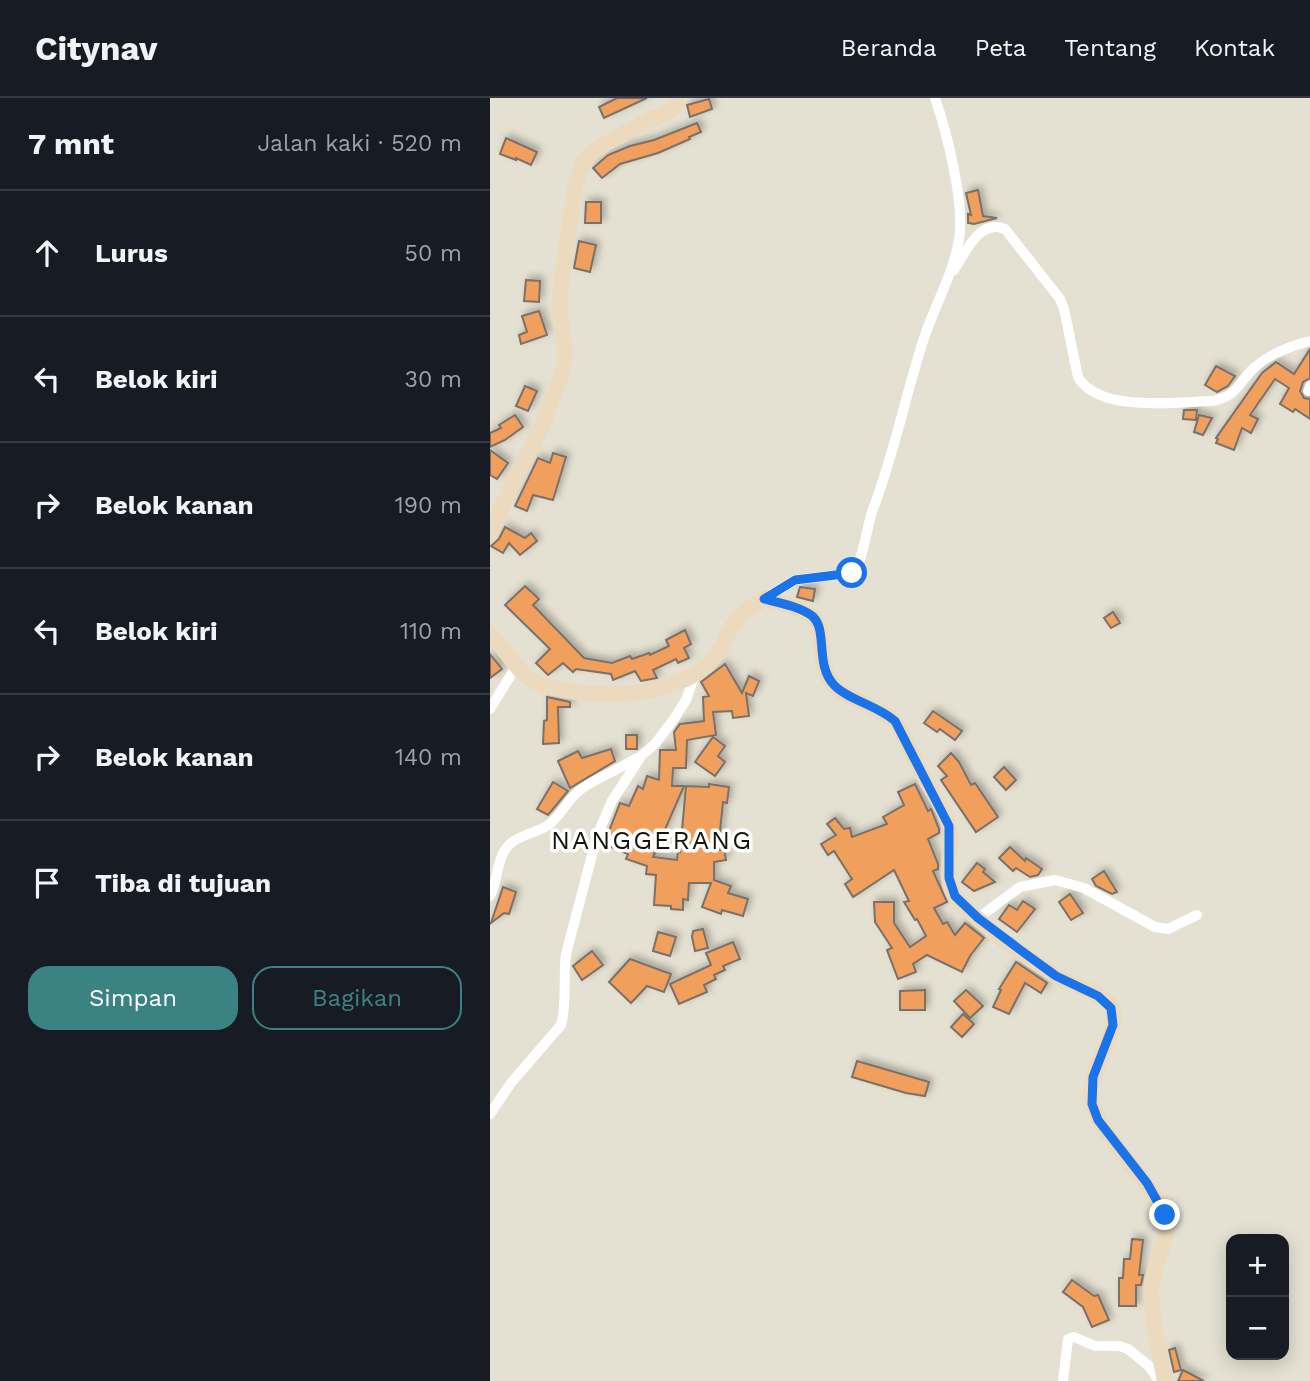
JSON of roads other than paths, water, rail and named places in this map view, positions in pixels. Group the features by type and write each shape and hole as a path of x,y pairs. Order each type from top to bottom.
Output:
{"street":[{"path":"490,534 542,427 563,370 565,352 560,292 575,187 582,164 590,154 605,144 647,121 666,114 676,106 680,98"},
{"path":"490,634 524,674 552,688 596,692 657,689 695,674 716,656 740,616 795,580 852,573 857,570 866,529 884,483 925,337 959,240 960,219 949,142 936,98"},
{"path":"946,281 978,235 985,229 998,225 1005,229 1065,309 1078,377 1094,395 1111,401 1213,401 1226,398 1240,387 1252,369 1270,356 1310,341"},
{"path":"764,599 796,607 813,616 819,625 823,667 836,688 885,712 895,721 949,826 950,886 955,896 978,918 1056,976 1098,996 1111,1008 1113,1025 1093,1077 1092,1104 1098,1120 1147,1183 1166,1221 1167,1228 1151,1283 1165,1381"},
{"path":"490,709 517,665"},
{"path":"490,896 495,887 503,851 510,843 547,826 559,817 570,799 581,789 642,755 655,744 686,700 695,674"},
{"path":"490,1114 511,1083 561,1025 566,954 597,836 611,802 642,755"},
{"path":"978,918 1020,887 1055,880 1084,888 1156,927 1168,929 1197,915"},
{"path":"1063,1381 1068,1339 1074,1337 1095,1346 1119,1346 1128,1349 1149,1366 1159,1381"}],"district":[{"name":"NANGGERANG","path":"652,840"}]}
